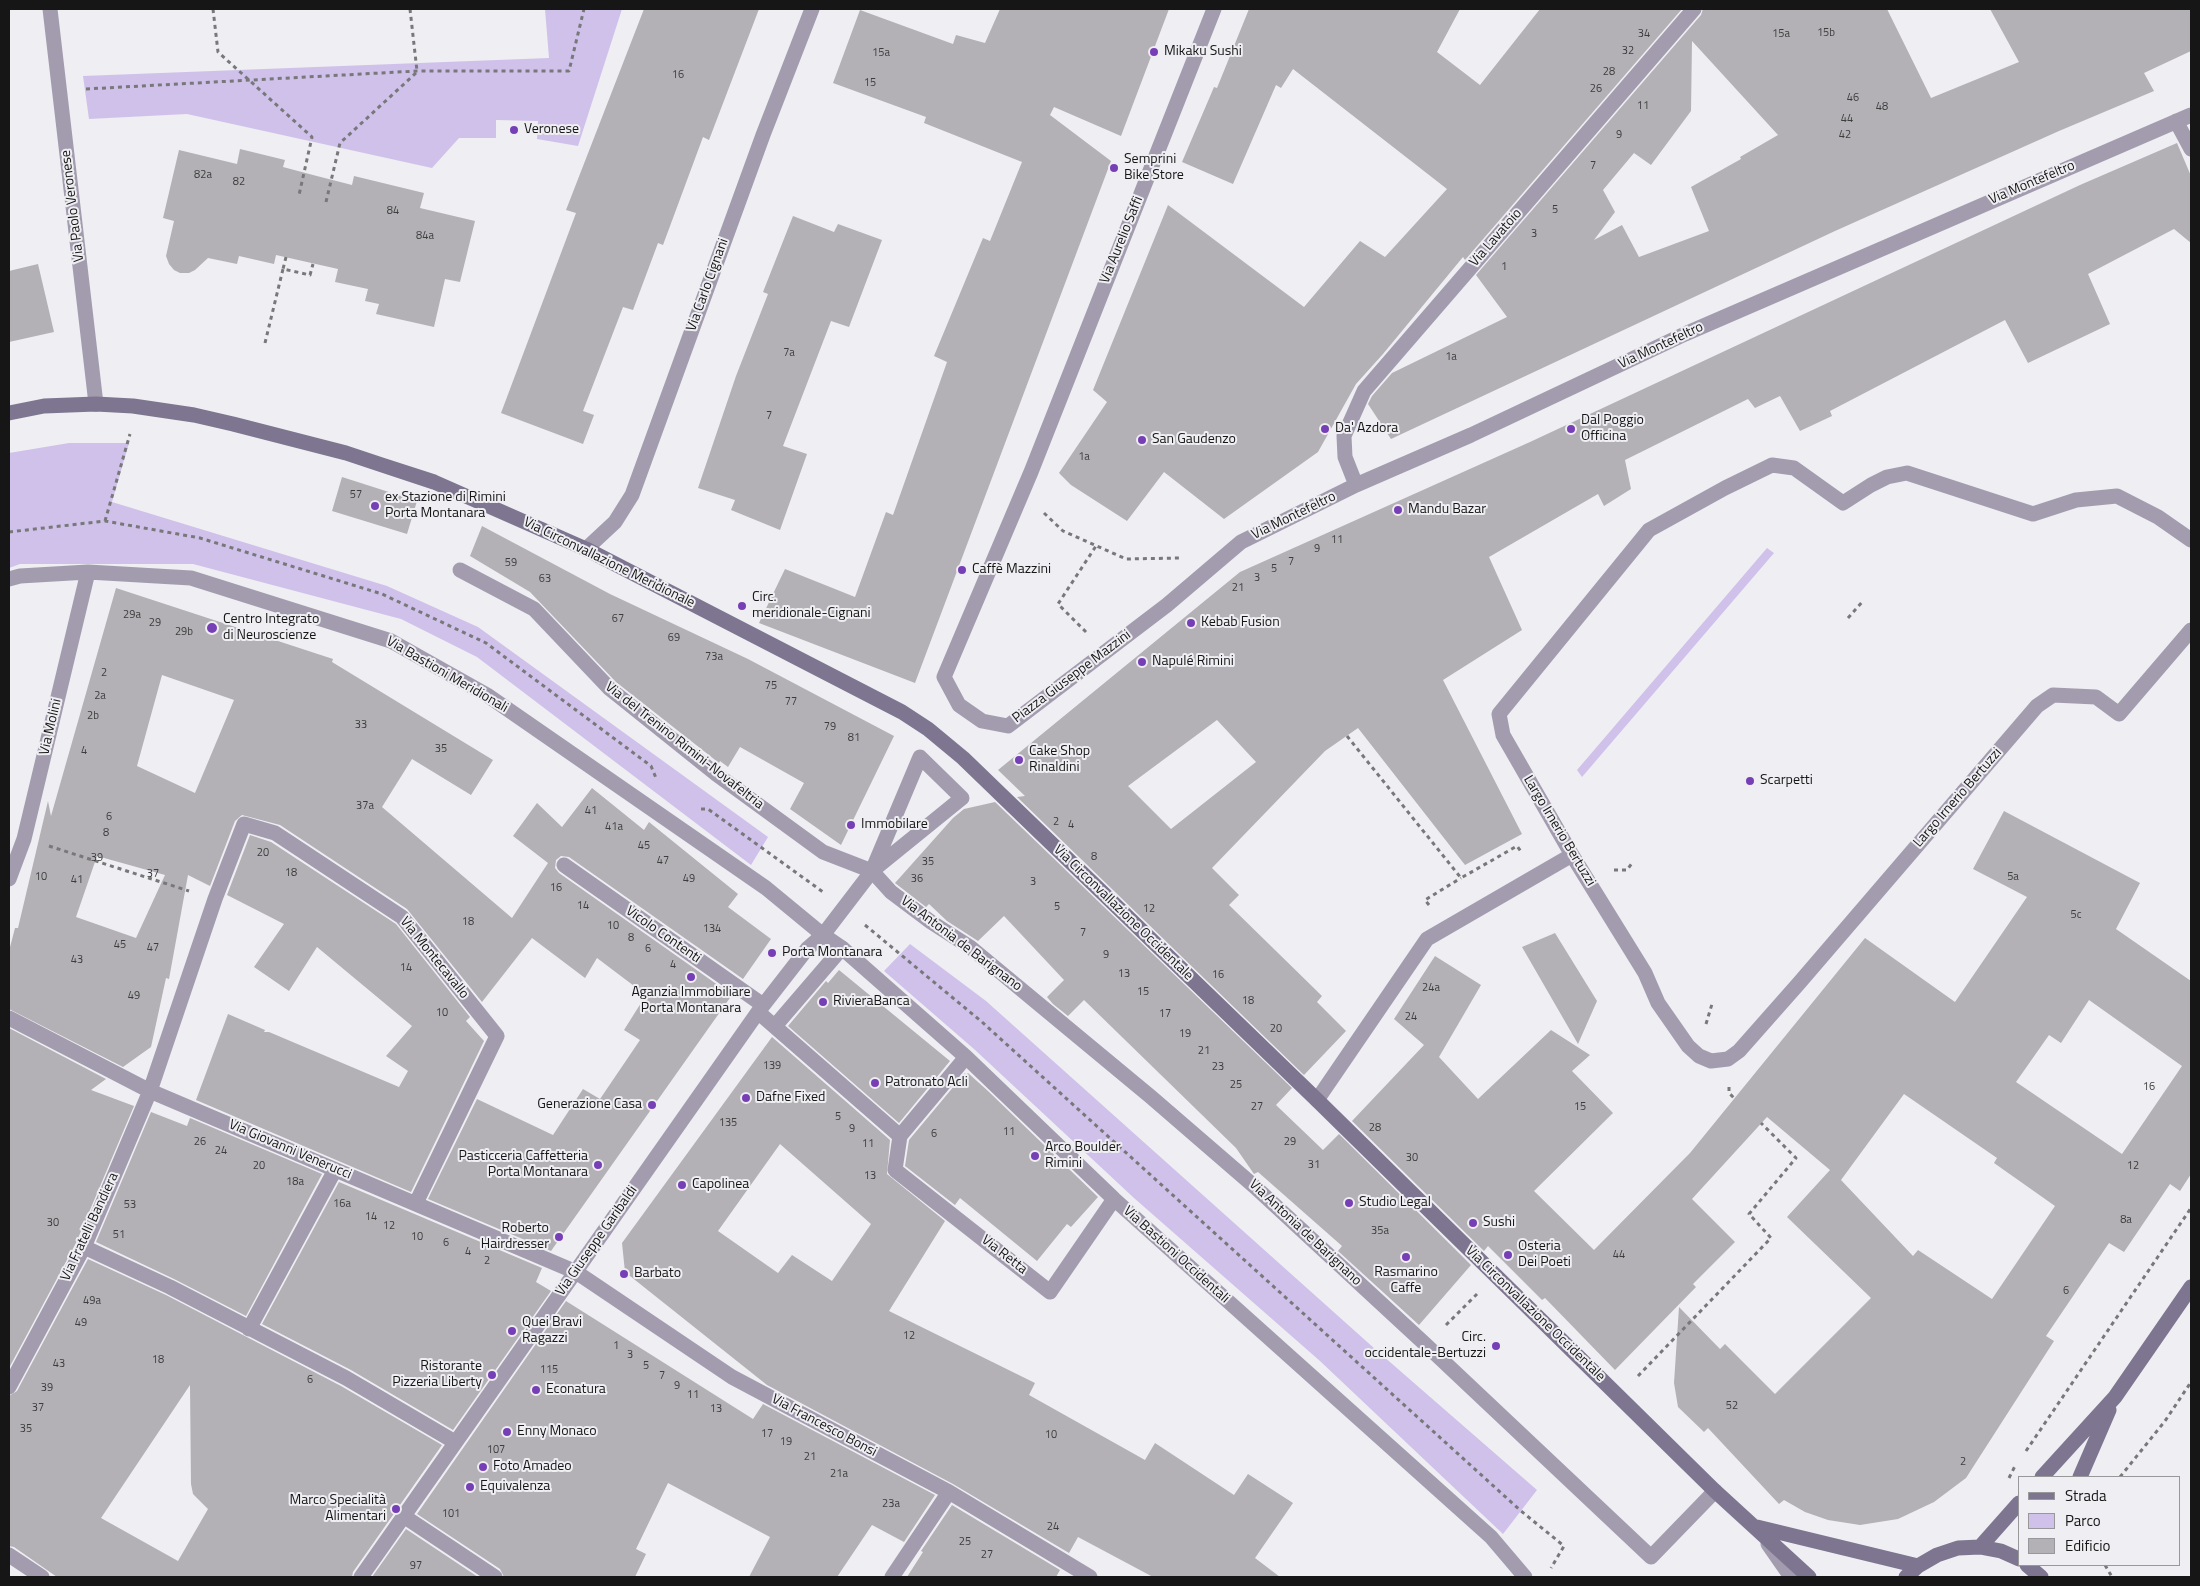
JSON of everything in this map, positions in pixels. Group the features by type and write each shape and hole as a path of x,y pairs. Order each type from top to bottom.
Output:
{"street":[{"name":"Via Paolo Veronese","path":"50,9 96,404"},
{"name":"Via Carlo Cignani","path":"586,549 615,522 632,495 763,135 812,9"},
{"name":"Via Aurelio Saffi","path":"1031,472 1214,9"},
{"name":"Via Lavatoio","path":"1356,485 1345,458 1344,436 1364,391 1694,9"},
{"name":"Via Montefeltro","path":"1167,605 1241,542 1356,485 1480,431 1686,334 2191,115"},
{"path":"2176,121 2191,149"},
{"name":"Via Circonvallazione Meridionale","path":"9,413 44,406 96,404 133,406 194,415 346,453 434,482 586,549 902,712 928,728"},
{"name":"Largo Irnerio Bertuzzi","path":"2191,540 2158,517 2117,496 2076,500 2033,514 1907,473 1887,477 1843,503 1794,468 1772,465 1725,488 1649,530 1499,714 1503,735 1572,855 1645,973 1658,1003 1688,1046 1698,1056 1711,1061 1728,1059 1739,1051 1800,982 2036,706 2053,695 2096,697 2118,714 2191,630"},
{"name":"Piazza Giuseppe Mazzini","path":"1031,472 944,677 959,705 982,721 1008,726 1167,605"},
{"name":"Via del Trenino Rimini-Novafeltria","path":"460,570 534,609 610,690 716,774 823,852 872,870"},
{"name":"Via Bastioni Meridionali","path":"9,580 20,576 88,572 191,578 392,641 496,701 766,888 823,935"},
{"name":"Via Molini","path":"9,879 24,838 88,572"},
{"name":"Via Circonvallazione Occidentale","path":"928,728 963,758 1317,1100 1715,1490 1809,1577"},
{"path":"823,935 872,870 920,757 962,798 872,870"},
{"name":"Via Montecavallo","path":"150,1091 215,899 244,824 275,833 402,917 497,1036 416,1203"},
{"path":"1317,1100 1427,939 1572,855"},
{"name":"Vicolo Contenti","path":"564,865 760,1008"},
{"name":"Via Antonia de Barignano","path":"872,870 891,892 931,922 970,947 1151,1097 1254,1186 1426,1344 1651,1557 1715,1490"},
{"name":"Via Bastioni Occidentali","path":"823,935 842,948 966,1057 1114,1200 1491,1537 1525,1577"},
{"name":"Via Giuseppe Garibaldi","path":"361,1577 405,1517 455,1442 760,1008 807,949 823,935"},
{"path":"775,1026 842,948"},
{"path":"760,1008 775,1026 900,1136 966,1057"},
{"name":"Via Giovanni Venerucci","path":"9,1018 150,1091 576,1272"},
{"name":"Via Fratelli Bandiera","path":"9,1387 84,1247 150,1091"},
{"name":"Via Retta","path":"900,1136 895,1170 1050,1292 1114,1200"},
{"path":"249,1328 335,1170"},
{"path":"84,1247 170,1287 346,1378 455,1442"},
{"name":"Via Francesco Bonsi","path":"576,1272 732,1377 949,1492 1081,1575"},
{"path":"2043,1476 2115,1396 2191,1288"},
{"path":"2080,1476 2115,1396"},
{"path":"892,1577 949,1492"},
{"path":"1980,1547 2018,1504"},
{"path":"405,1517 495,1577"},
{"name":"Via Circonvallazione Occidentale","path":"1756,1527 1918,1566"},
{"name":"Via Circonvallazione Occidentale","path":"1756,1527 1791,1577"},
{"path":"1906,1577 1918,1566 1936,1555 1958,1548 1980,1547 2001,1551 2018,1559"},
{"path":"9,1555 42,1577"}],"path":[{"path":"213,9 218,52 312,137 299,195"},
{"path":"410,9 417,71"},
{"path":"59,90 417,71 569,71 584,9"},
{"path":"326,202 340,143 417,71"},
{"path":"265,343 286,257"},
{"path":"283,269 310,275 313,264"},
{"path":"105,521 130,434"},
{"path":"1041,508 1063,531 1126,560 1223,557"},
{"path":"1091,637 1058,604 1096,546"},
{"path":"1848,618 1863,601"},
{"path":"1347,736 1462,878"},
{"path":"40,843 215,899"},
{"path":"1445,929 1425,900 1517,846 1523,855"},
{"path":"844,907 982,1022 1513,1504 1564,1546 1550,1569"},
{"path":"1703,1032 1712,1004"},
{"path":"1619,1396 1771,1238 1749,1214 1796,1158 1761,1123"},
{"path":"2025,1452 2191,1208"},
{"path":"1426,1344 1496,1276"},
{"path":"2121,1476 2165,1421 2191,1382"},
{"path":"2008,1476 2020,1460"},
{"path":"2106,1566 2112,1577"}],"green space":[{"path":"545,9 622,9 578,146 537,139 538,121 496,120 496,138 459,138 432,168 187,114 89,119 83,76 549,58"},
{"path":"69,443 129,443 112,502 387,586 478,627 768,837 751,865 477,657 401,619 193,564 20,564 9,568 9,453"},
{"path":"1767,548 1774,553 1582,777 1577,770"},
{"path":"910,944 986,1001 1375,1349 1537,1490 1503,1534 1320,1361 1134,1198 974,1049 884,971"}],"building":[{"path":"644,9 759,9 709,140 703,137 663,245 658,243 633,310 623,307 583,411 594,415 583,444 501,413 576,213 566,210"},
{"path":"1000,9 1169,9 1121,136 1054,107 1050,115 1111,161 915,683 759,623 785,569 855,597 886,512 893,515 947,362 934,356 983,238 990,241 1022,162 924,123 926,117 833,83 860,10 953,44 956,35 985,43"},
{"path":"1249,9 1460,9 1437,52 1480,85 1540,9 1682,9 1465,260 1463,257 1356,384 1318,452 1224,519 1164,472 1127,521 1071,485 1059,473 1107,402 1093,390 1168,205 1304,307 1360,241 1385,257 1447,189 1293,69 1281,88 1276,85 1233,184 1182,162 1214,87 1217,88"},
{"path":"1703,9 1887,9 1931,98 2019,62 1990,9 2191,9 2191,51 2144,73 2154,91 2059,131 1835,231 1391,439 1368,404 1372,396 1392,373 1507,317 1476,275 1701,15","holes":["1692,41 1778,135 1740,157 1741,159 1691,187 1709,231 1639,257 1622,225 1594,240 1615,212 1603,190 1634,153 1651,165 1691,111"]},
{"path":"2177,143 2191,176 2191,243 2174,229 2088,274 2110,324 2028,363 2005,320 1830,411 1832,416 1800,431 1780,396 1755,408 1748,399 1625,460 1631,489 1604,506 1598,494 1489,557 1522,630 1443,680 1522,834 1465,865 1358,728 1325,751 1212,868 1239,895 1229,905 1322,996 1317,1002 1346,1031 1304,1075 1017,797 1025,796 998,770 1240,572 1530,442 2080,185","holes":["1217,720 1256,762 1171,829 1128,786"]},
{"path":"240,149 285,160 283,167 352,185 354,176 424,193 420,208 475,221 460,282 445,279 434,327 376,314 379,304 365,301 368,289 335,282 338,269 276,255 274,264 239,256 237,264 208,258 189,273 180,273 174,270 166,256 174,221 163,218 179,150 237,164"},
{"path":"793,216 834,232 838,224 882,240 849,327 831,321 783,446 807,454 780,530 731,510 735,500 698,488 736,376 768,294 763,292"},
{"path":"38,264 54,332 9,342 9,271"},
{"name":"ex Stazione di Rimini Porta Montanara","path":"342,477 417,501 407,534 332,511"},
{"path":"482,526 610,594 748,659 894,736 841,845 790,809 804,783 740,747 728,767 720,761 719,763 616,682 530,592 470,556"},
{"path":"116,588 333,659 332,662 493,760 471,795 412,759 382,807 512,918 548,863 513,836 537,803 562,827 592,788 644,830 649,822 738,894 728,907 771,939 743,979 569,857 561,856 556,860 555,868 559,873 732,995 551,1251 428,1199 477,1099 553,1135 583,1089 600,1099 640,1040 624,1030 646,995 597,958 585,978 532,938 482,1002 407,909 280,825 242,815 235,821 210,886 188,875 169,979 166,978 151,1047 123,1067 9,1009 9,951 15,928 18,928 48,801 51,816","holes":["162,675 234,700 195,793 137,766","97,856 165,875 136,938 76,917"]},
{"path":"995,802 1292,1088 1276,1105 1323,1150 1339,1134 1471,1265 1419,1325 1338,1251 1342,1246 1258,1172 1254,1174 1236,1148 1084,1000 1068,1016 1053,1004 1047,997 1064,980 1004,916 978,941 947,921 929,904 926,907 895,883 953,818 964,809"},
{"path":"2004,811 2140,883 2116,929 2191,981 2191,1174 2180,1191 2170,1184 2124,1252 2109,1243 2046,1336 2054,1341 1966,1478 1934,1502 1898,1519 1860,1525 1828,1520 1805,1512 1784,1500 1779,1504 1708,1428 1704,1432 1678,1407 1674,1383 1679,1307 1720,1349 1725,1344 1775,1394 1871,1298 1787,1217 1830,1170 1767,1117 1692,1199 1735,1242 1693,1284 1696,1287 1615,1370 1545,1298 1542,1300 1488,1246 1484,1251 1352,1121 1424,1045 1394,1019 1435,956 1481,985 1439,1057 1478,1099 1551,1030 1590,1055 1572,1071 1613,1113 1534,1191 1594,1250 1690,1153 1865,938 1955,1002 2027,897 1973,869","holes":["2089,1000 2182,1066 2122,1154 2016,1082 2049,1035 2061,1043","1904,1094 1997,1158 1994,1163 2055,1206 1992,1299 1918,1250 1913,1256 1841,1180"]},
{"path":"250,835 271,842 396,924 470,1017 466,1021 484,1041 411,1192 196,1100 228,1014 265,1030 264,1032 269,1032 399,1087 408,1071 386,1056 412,1026 317,947 289,991 254,967 284,924 227,895"},
{"path":"1555,933 1597,1001 1578,1044 1522,947"},
{"path":"839,970 950,1061 899,1123 788,1026 826,981 828,983"},
{"path":"9,1028 106,1079 91,1090 134,1106 76,1243 9,1368"},
{"path":"772,1037 890,1140 887,1174 945,1221 889,1311 1035,1383 1029,1395 1145,1460 1155,1443 1234,1495 1248,1474 1293,1503 1255,1558 1280,1577 1153,1577 1078,1537 1069,1553 953,1484 767,1385 625,1272 622,1243","holes":["780,1144 871,1224 832,1281 792,1255 778,1273 718,1231"]},
{"path":"965,1073 966,1075 968,1073 988,1091 1098,1197 1071,1227 1067,1224 1037,1261 960,1198 955,1205 905,1166 909,1140"},
{"path":"151,1112 187,1126 190,1118 322,1174 246,1316 96,1242"},
{"path":"339,1182 542,1268 536,1282 551,1291 453,1430 351,1370 262,1324"},
{"path":"88,1259 166,1295 341,1386 442,1445 353,1572 352,1577 57,1577 14,1547 9,1546 9,1396 17,1391","holes":["190,1385 191,1484 193,1494 208,1509 178,1561 101,1518"]},
{"path":"566,1301 753,1419 763,1404 935,1495 904,1542 872,1525 837,1577 749,1577 770,1537 668,1483 636,1549 646,1554 635,1577 504,1577 500,1569 417,1514"},
{"path":"952,1505 1060,1570 1056,1577 907,1577 923,1552 921,1551"},
{"path":"406,1529 478,1577 372,1577"}],"place":[{"name":"Mikaku Sushi","path":"1154,52"},
{"name":"Veronese","path":"514,130"},
{"name":"Semprini Bike Store","path":"1114,168"},
{"name":"Da' Azdora","path":"1325,429"},
{"name":"Dal Poggio Officina","path":"1571,429"},
{"name":"San Gaudenzo","path":"1142,440"},
{"name":"ex Stazione di Rimini Porta Montanara","path":"375,506"},
{"name":"Mandu Bazar","path":"1398,510"},
{"name":"Caffè Mazzini","path":"962,570"},
{"name":"Circ. meridionale-Cignani","path":"742,606"},
{"name":"Kebab Fusion","path":"1191,623"},
{"name":"Centro Integrato di Neuroscienze","path":"212,628"},
{"name":"Napulé Rimini","path":"1142,662"},
{"name":"Cake Shop Rinaldini","path":"1019,760"},
{"name":"Scarpetti","path":"1750,781"},
{"name":"Immobilare","path":"851,825"},
{"name":"Porta Montanara","path":"772,953"},
{"name":"Aganzia Immobiliare Porta Montanara","path":"691,977"},
{"name":"RivieraBanca","path":"823,1002"},
{"name":"Patronato Acli","path":"875,1083"},
{"name":"Dafne Fixed","path":"746,1098"},
{"name":"Generazione Casa","path":"652,1105"},
{"name":"Arco Boulder Rimini","path":"1035,1156"},
{"name":"Pasticceria Caffetteria Porta Montanara","path":"598,1165"},
{"name":"Capolinea","path":"682,1185"},
{"name":"Studio Legal","path":"1349,1203"},
{"name":"Sushi","path":"1473,1223"},
{"name":"Roberto Hairdresser","path":"559,1237"},
{"name":"Osteria Dei Poeti","path":"1508,1255"},
{"name":"Rasmarino Caffe","path":"1406,1257"},
{"name":"Barbato","path":"624,1274"},
{"name":"Quei Bravi Ragazzi","path":"512,1331"},
{"name":"Circ. occidentale-Bertuzzi","path":"1496,1346"},
{"name":"Ristorante Pizzeria Liberty","path":"492,1375"},
{"name":"Econatura","path":"536,1390"},
{"name":"Enny Monaco","path":"507,1432"},
{"name":"Foto Amadeo","path":"483,1467"},
{"name":"Equivalenza","path":"470,1487"},
{"name":"Marco Specialità Alimentari","path":"396,1509"}]}
